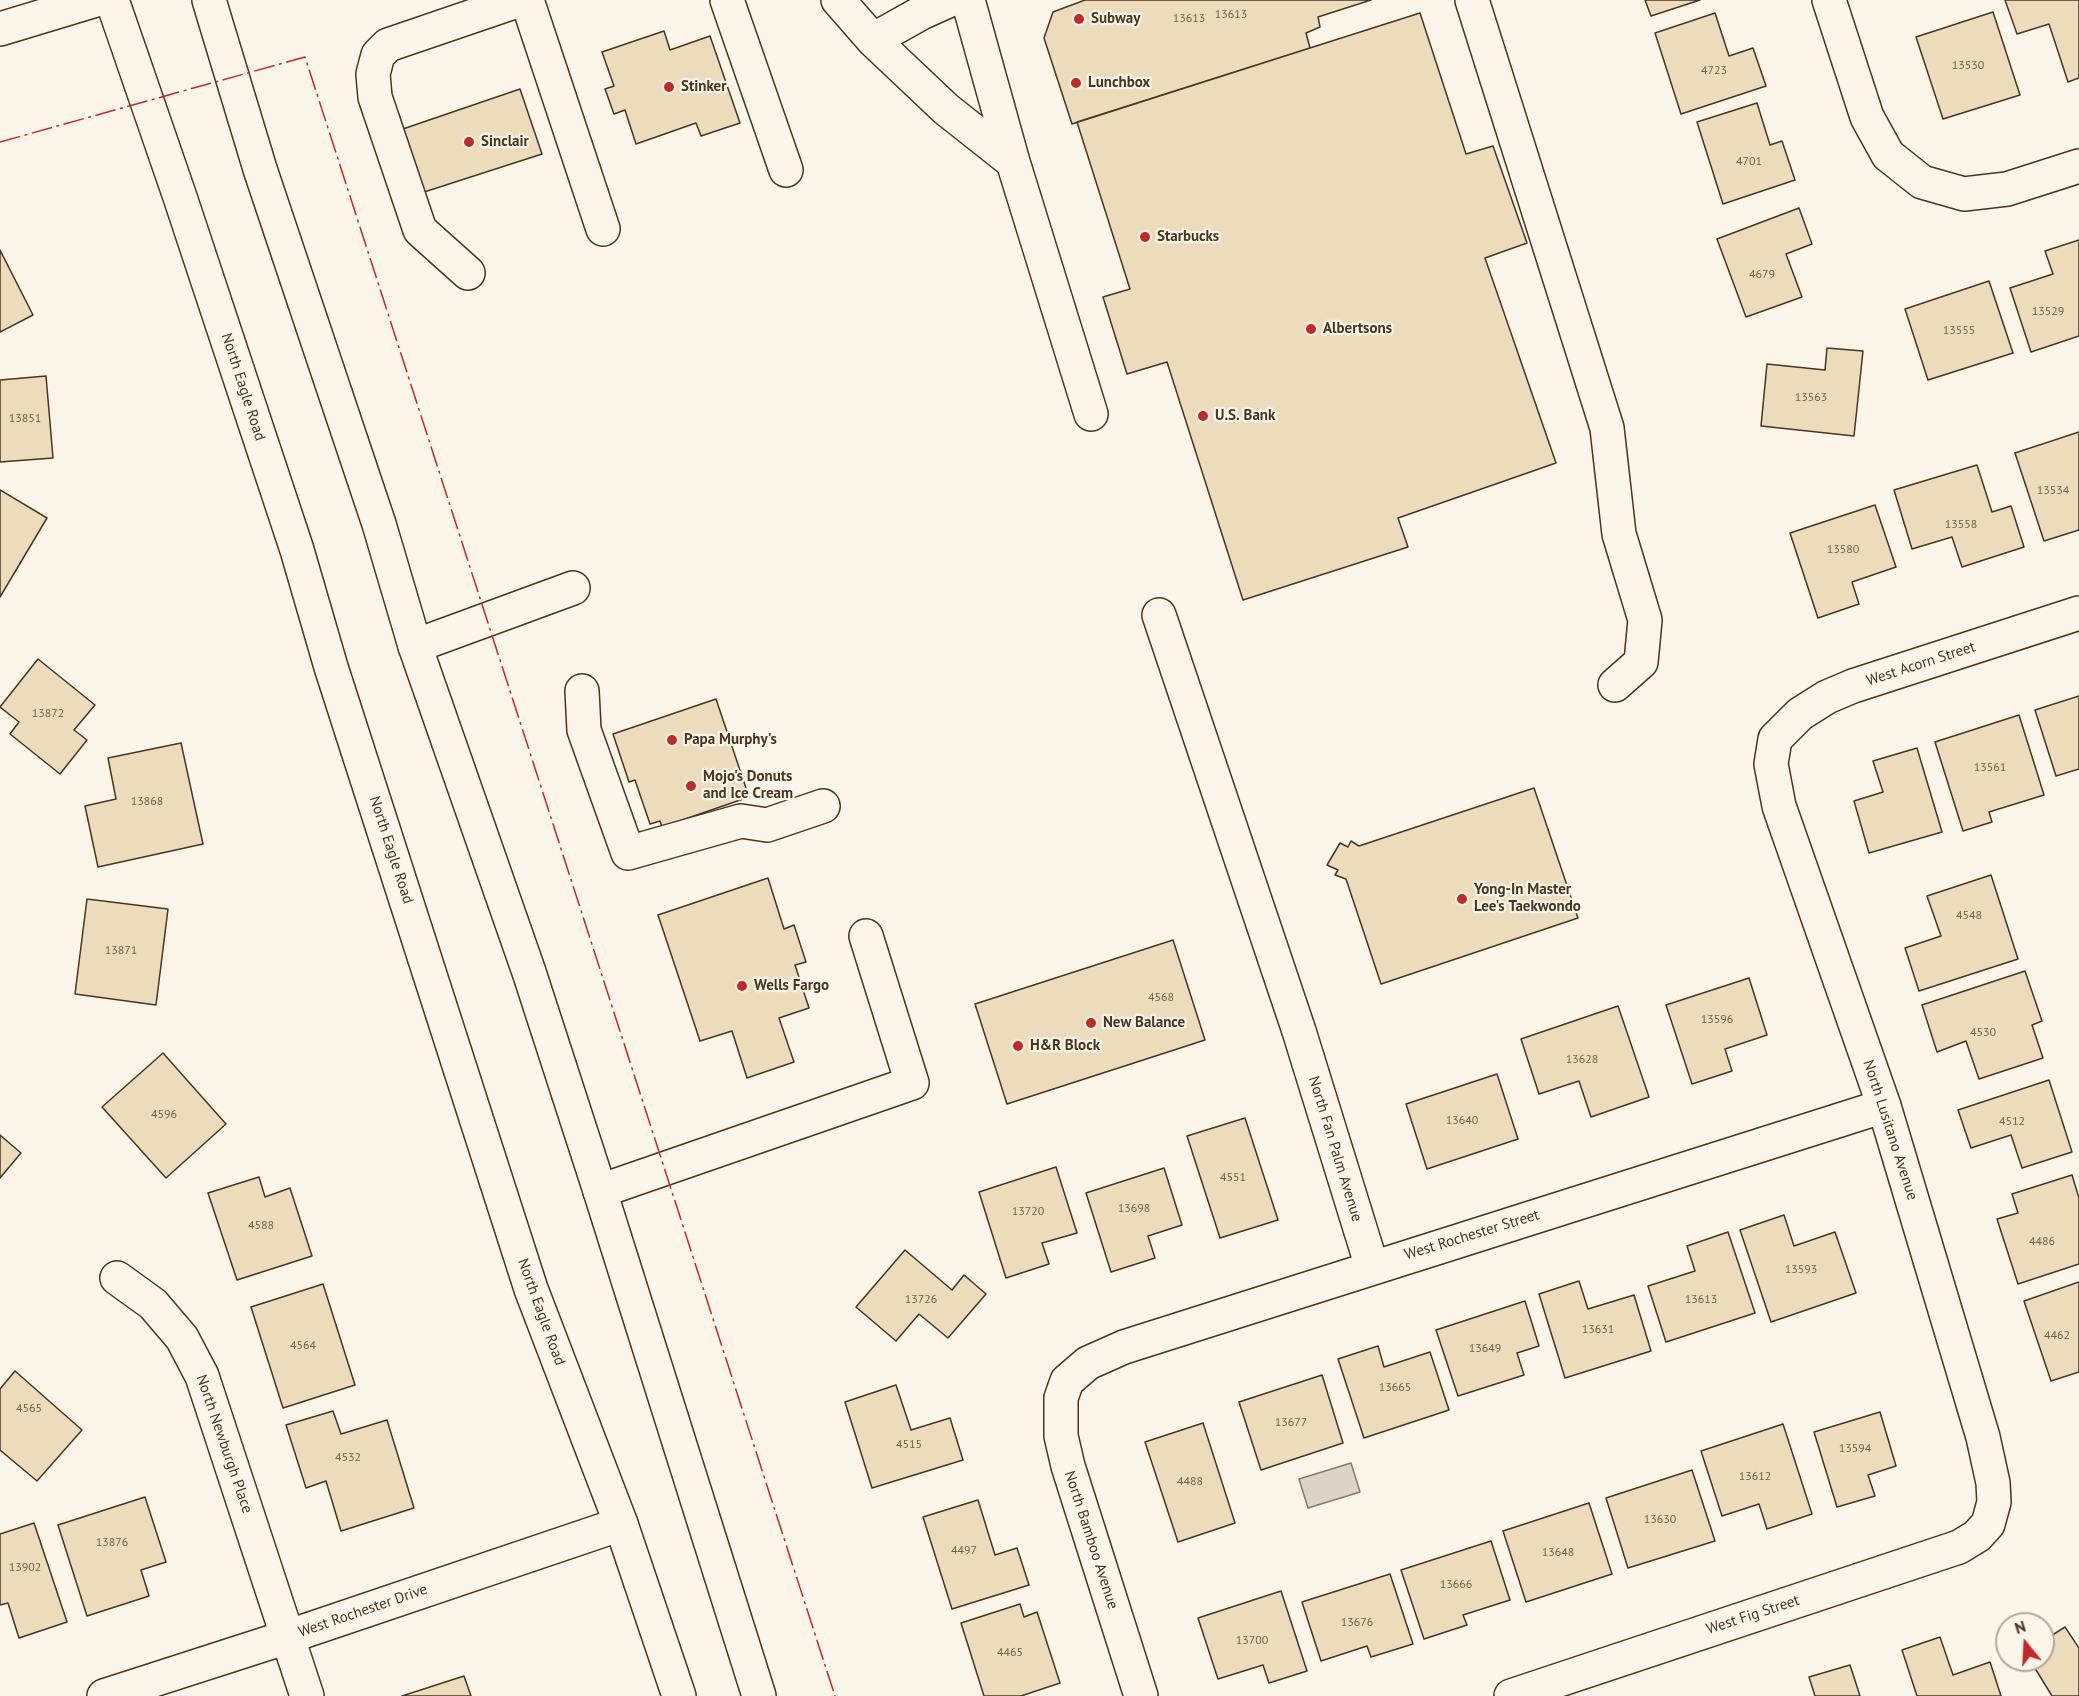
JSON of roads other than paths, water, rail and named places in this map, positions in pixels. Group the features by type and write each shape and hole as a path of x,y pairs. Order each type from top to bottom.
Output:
{"main road":[{"path":"0,29 96,0"},
{"name":"North Eagle Road","path":"112,0 297,550 331,667 531,1289 621,1524 679,1696"},
{"path":"209,0 260,170 379,524 415,646 529,972 759,1696"},
{"path":"468,273 420,230 375,97 374,74 378,55 388,45 520,0"},
{"path":"527,0 603,229"},
{"path":"727,0 786,170"},
{"path":"838,0 873,40 946,109 1013,162"},
{"path":"873,40 921,13 950,0"},
{"path":"968,0 1013,162 1091,414"},
{"path":"1472,0 1607,428 1619,534 1645,620 1641,662 1615,686"},
{"path":"1829,0 1867,117 1888,155 1922,182 1964,194 2007,189 2079,166"},
{"path":"415,646 573,588"},
{"name":"West Acorn Street","path":"1775,739 1800,714 1835,693 2079,613"},
{"name":"North Fan Palm Avenue","path":"1159,615 1299,1031 1372,1267"},
{"path":"582,691 584,730 628,852 741,821 767,825 823,806"},
{"name":"North Lusitano Avenue","path":"1775,739 1772,764 1779,806 1884,1106 1983,1437 1993,1483 1994,1502 1988,1524"},
{"path":"600,1191 912,1083 866,936"},
{"name":"West Rochester Street","path":"1067,1381 1088,1363 1124,1347 1884,1106"},
{"name":"North Newburgh Place","path":"117,1278 153,1304 182,1338 202,1376 306,1696"},
{"name":"North Bamboo Avenue","path":"1067,1381 1061,1398 1060,1416 1061,1436 1068,1466 1141,1696"},
{"name":"West Rochester Drive","path":"104,1696 621,1524"},
{"name":"West Fig Street","path":"1511,1696 1959,1547 1977,1536 1988,1524"}],"place":[{"name":"Subway","path":"1079,19"},
{"name":"Lunchbox","path":"1076,83"},
{"name":"Stinker","path":"669,87"},
{"name":"Sinclair","path":"469,142"},
{"name":"Starbucks","path":"1145,237"},
{"name":"Albertsons","path":"1311,329"},
{"name":"U.S. Bank","path":"1203,416"},
{"name":"Papa Murphy's","path":"672,740"},
{"name":"Mojo's Donuts and Ice Cream","path":"691,786"},
{"name":"Yong-In Master Lee's Taekwondo","path":"1462,899"},
{"name":"Wells Fargo","path":"742,986"},
{"name":"New Balance","path":"1091,1023"},
{"name":"H&R Block","path":"1018,1046"}]}
